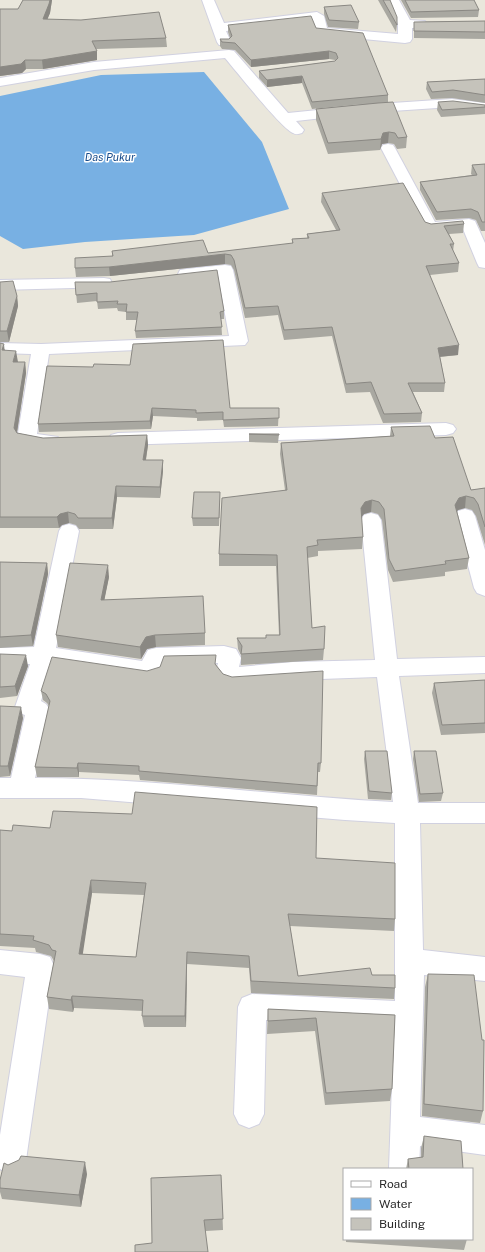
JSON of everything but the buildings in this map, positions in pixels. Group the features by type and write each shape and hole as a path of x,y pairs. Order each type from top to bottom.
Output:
{"street":[{"path":"208,0 229,54 284,118 297,130"},
{"path":"219,28 317,16 321,31 405,39 405,24 393,0"},
{"path":"405,24 429,24"},
{"path":"0,82 94,66 229,54"},
{"path":"246,74 261,72"},
{"path":"284,118 377,108 452,103 485,107"},
{"path":"388,148 430,227 469,224 485,263"},
{"path":"0,348 41,349 239,341 225,270 171,276"},
{"path":"0,285 117,282"},
{"path":"41,349 27,439 44,441 68,440"},
{"path":"100,440 446,429"},
{"path":"465,516 485,588"},
{"path":"371,520 387,668 407,813 410,961 404,1168"},
{"path":"69,531 44,655 17,707 35,708 38,710 10,788 81,788 345,810 407,813 485,813"},
{"path":"0,656 44,655 150,670 152,669 153,659 156,656 224,654 228,655 230,658 227,672 232,676 293,671 485,665"},
{"path":"410,961 485,969"},
{"path":"0,962 40,966 11,1160"},
{"path":"249,1114 252,1007 409,1014"},
{"path":"405,1130 485,1140"}],"water":[{"name":"Das Pukur","path":"204,72 262,142 289,209 194,235 85,242 23,249 0,236 0,96 101,75"}]}
